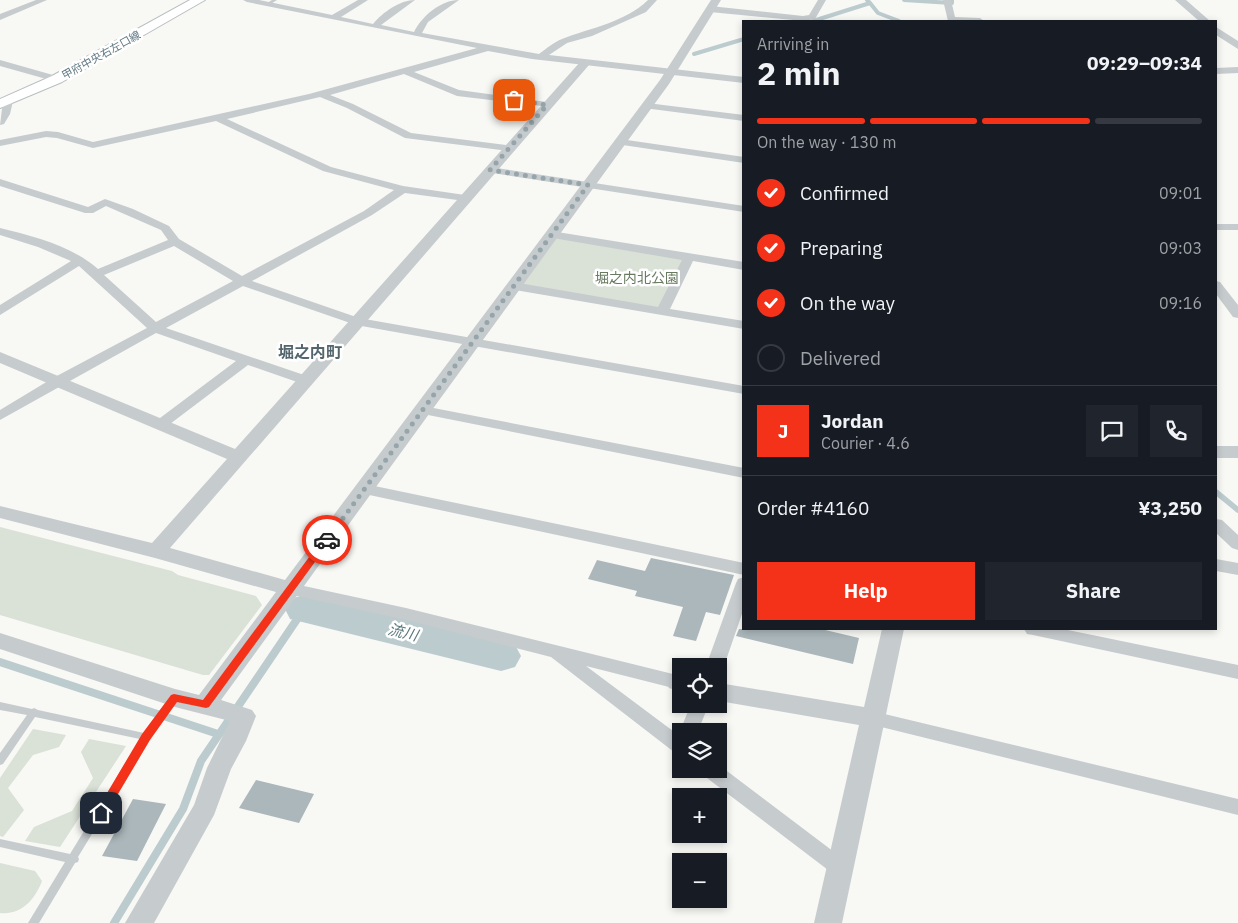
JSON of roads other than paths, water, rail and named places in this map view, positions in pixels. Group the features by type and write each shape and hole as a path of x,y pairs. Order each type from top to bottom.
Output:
{"main road":[{"name":"甲府中央右左口線","path":"4,103 57,79 199,0"}],"street":[{"path":"0,17 43,0"},
{"path":"247,0 272,2 375,27 541,57 742,80"},
{"path":"333,18 364,0"},
{"path":"375,27 382,19 411,0"},
{"path":"417,35 424,21 455,0"},
{"path":"541,57 564,41 589,34 643,10 653,0"},
{"path":"139,923 205,808 218,768 234,741 226,710 290,589 647,106 713,5 803,20 812,17 822,0"},
{"path":"947,0 951,18 970,20"},
{"path":"1180,0 1204,20"},
{"path":"1217,31 1238,46"},
{"path":"0,143 46,134 58,135 93,145 320,94 488,48"},
{"path":"0,63 57,79"},
{"path":"156,551 356,321 585,63"},
{"path":"1217,71 1238,70"},
{"path":"404,71 457,93 547,105"},
{"path":"320,94 350,106 409,136 509,148"},
{"path":"0,122 6,114 4,103"},
{"path":"647,106 742,118"},
{"path":"215,117 327,169 403,189 465,198"},
{"path":"620,142 742,160"},
{"path":"490,170 742,209"},
{"path":"0,182 89,210 105,202 165,228 175,241 241,281 356,321 742,390"},
{"path":"0,416 58,381 368,213 403,189"},
{"path":"1217,227 1238,227"},
{"path":"0,232 42,244 80,260 156,329 305,380"},
{"path":"551,235 742,266"},
{"path":"95,275 175,241"},
{"path":"662,311 689,257"},
{"path":"0,311 80,260"},
{"path":"513,286 742,325"},
{"path":"1217,286 1237,310"},
{"path":"0,357 238,457"},
{"path":"161,424 246,360"},
{"path":"422,410 742,473"},
{"path":"1217,452 1238,452"},
{"path":"365,489 742,569"},
{"path":"0,512 156,551 290,589 406,614 672,680"},
{"path":"1217,525 1238,544"},
{"path":"1217,565 1238,569"},
{"path":"718,658 742,589"},
{"path":"828,923 893,630"},
{"path":"1038,630 1238,672"},
{"path":"0,641 171,702 226,710"},
{"path":"553,651 672,740"},
{"path":"727,693 872,718 1238,807"},
{"path":"722,778 839,867"}],"lane":[{"path":"33,923 74,859 146,737 171,702"},
{"path":"0,706 146,737"},
{"path":"0,761 34,712"},
{"path":"0,843 74,859"}],"waterway":[{"path":"867,0 870,3"},
{"path":"904,0 952,3 952,0"},
{"path":"816,20 870,3"},
{"path":"870,3 878,13 896,20"},
{"path":"694,54 742,40"},
{"name":"流川","path":"1217,493 1238,510"},
{"path":"114,923 183,809 201,761 304,609"},
{"name":"流川","path":"304,609 501,656"},
{"path":"0,662 218,734"}],"district":[{"name":"堀之内町","path":"310,352"}],"park label":[{"name":"堀之内北公園","path":"637,278"}]}
